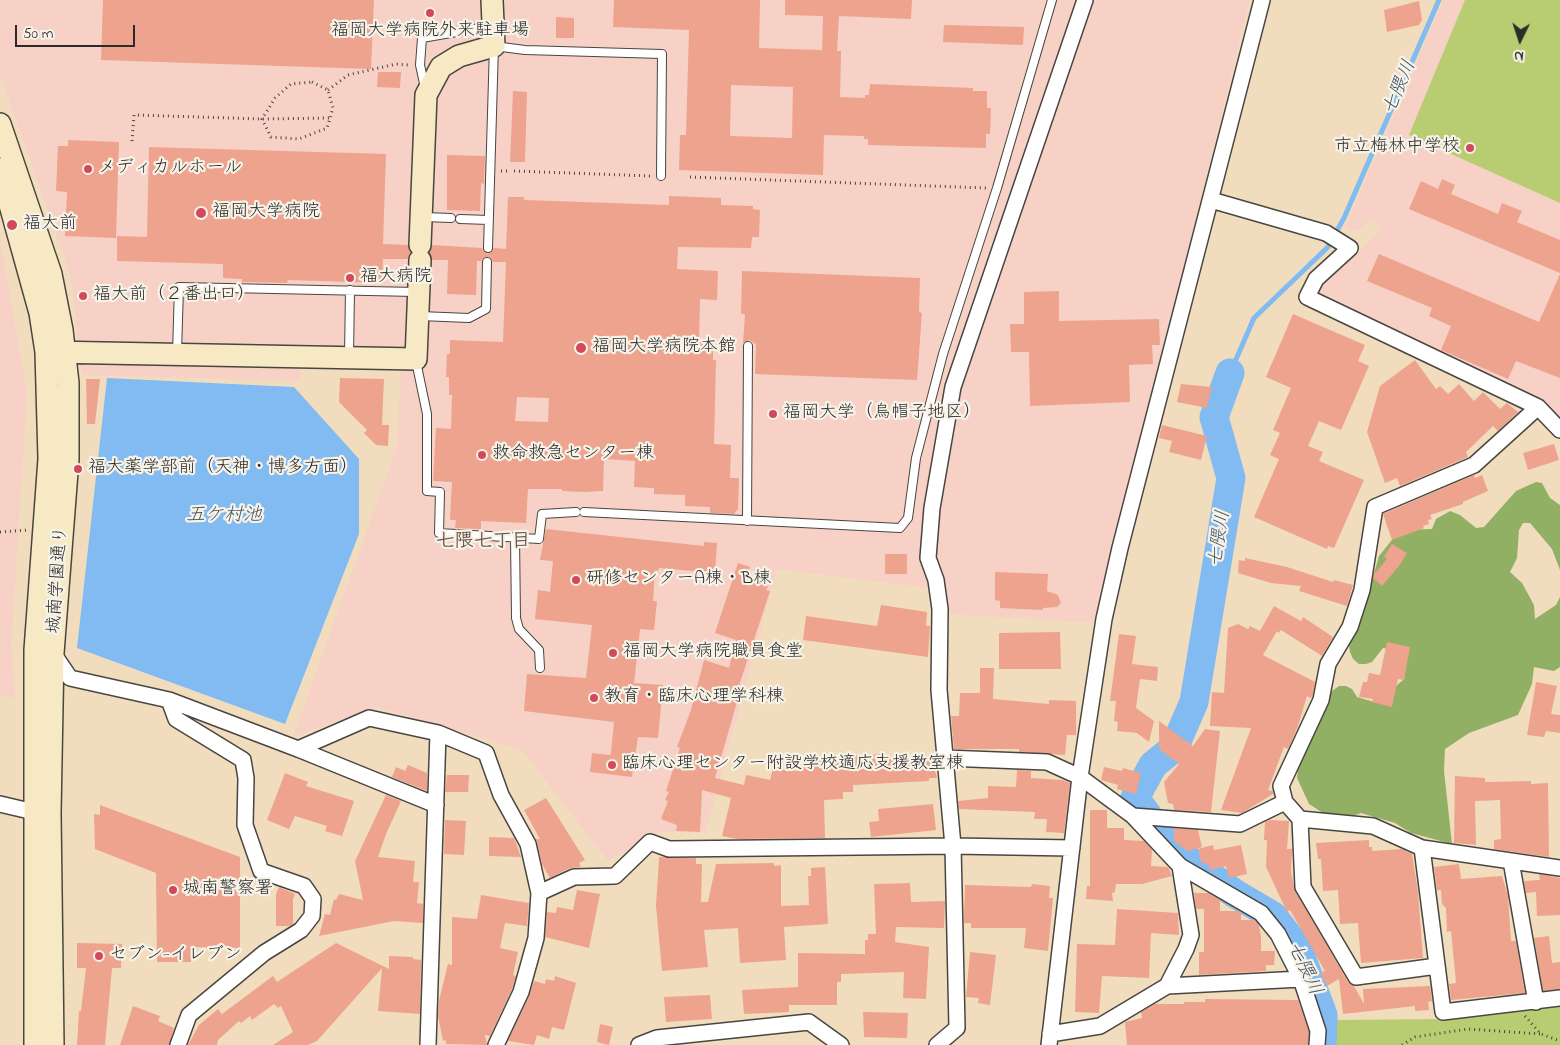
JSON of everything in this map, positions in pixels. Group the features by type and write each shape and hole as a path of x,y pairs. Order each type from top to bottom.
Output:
{"street":[{"path":"56,352 416,359 426,95 441,67 493,36 492,0"},
{"path":"956,1045 953,846 939,690 940,609 936,580 928,558 932,508 953,387 1085,0"},
{"path":"1262,0 1120,548 1104,619 1080,777 1049,1039 1100,1026 1167,986 1301,979"},
{"name":"城南学園通り","path":"0,124 48,264 68,459 53,653 50,813 53,1045"},
{"name":"城南学園通り","path":"0,169 40,313 56,352 35,650 35,1045"},
{"path":"1211,200 1326,233 1350,248 1316,279 1307,297 1538,407 1560,430"},
{"path":"1437,966 1356,977 1303,887 1300,819 1286,802 1281,786 1320,700 1328,664 1350,627 1362,590 1375,507 1474,466 1538,407"},
{"path":"53,653 70,678 169,700 298,749 436,805"},
{"path":"169,700 176,719 243,760 246,778 246,825 261,871 304,886 313,899 312,916 301,930 264,953 189,1015 178,1045"},
{"path":"298,749 369,718 438,733 486,753 501,795 528,844 539,893 536,938 521,992 496,1045"},
{"path":"428,1045 438,733"},
{"path":"946,758 1047,762 1080,777 1133,816 1180,866 1261,913 1278,934 1301,979 1318,1031 1317,1045"},
{"path":"1133,816 1240,824 1286,802"},
{"path":"0,804 34,812"},
{"path":"1300,819 1373,826 1422,848 1560,868"},
{"path":"539,893 574,877 615,876 650,842 669,848 953,846 1072,848"},
{"path":"1422,848 1443,1012 1560,998"},
{"path":"1511,861 1536,1002"},
{"path":"1167,986 1186,949 1190,935 1180,866"},
{"path":"639,1045 809,1022 840,1045"},
{"path":"937,1045 957,1028"}],"lane":[{"path":"416,359 427,414 427,491 440,492 439,533 539,539 542,514 580,512 747,522 900,528 908,518 916,458 943,354 996,188 1052,0"},
{"path":"488,248 493,36"},
{"path":"426,95 420,65 422,38 493,36 525,50 662,54 661,176"},
{"path":"421,217 451,218"},
{"path":"460,218 489,220"},
{"path":"418,316 469,318 486,309 487,262"},
{"path":"177,355 179,286 418,292"},
{"path":"349,358 350,290"},
{"path":"747,522 748,346"},
{"path":"515,537 516,618 519,629 539,650 540,668"}],"path":[{"path":"328,90 348,75 396,64 420,65"},
{"path":"312,82 328,90 333,108 327,128 299,140 271,137 262,119 275,98 291,84 312,82"},
{"path":"132,141 134,115 262,119 330,118"},
{"path":"514,171 661,176"},
{"path":"690,177 996,188"},
{"path":"0,532 28,530"},
{"path":"1518,1004 1525,1016 1541,1034"},
{"path":"1402,1045 1415,1037 1468,1029 1541,1034 1560,1041"}],"shaded area":[{"name":"福岡大学（烏帽子地区）","path":"0,0 1250,0 1095,623 948,614 947,590 777,569 706,831 661,832 608,861 522,750 376,707 293,737 397,447 401,368 301,367 300,381 82,375 71,277 0,74"},
{"name":"市立梅林中学校","path":"1443,0 1560,0 1560,421 1317,296 1322,285 1382,229 1374,219 1357,231 1345,228"},
{"path":"0,241 27,393 11,648 15,698 0,696"}],"green space":[{"path":"1465,0 1560,0 1560,203 1409,135"},
{"path":"1536,482 1542,483 1550,498 1560,505 1560,570 1552,549 1530,523 1523,523 1519,530 1517,558 1510,572 1522,583 1534,605 1535,619 1556,605 1560,597 1560,667 1554,671 1534,667 1532,684 1518,715 1469,733 1445,749 1444,771 1452,844 1411,833 1395,823 1361,813 1337,822 1309,804 1297,778 1299,757 1332,691 1339,686 1346,686 1352,689 1357,697 1374,702 1380,700 1404,679 1406,665 1395,650 1383,648 1372,662 1366,664 1359,664 1353,659 1350,652 1348,640 1367,598 1379,556 1400,530 1432,529 1436,519 1450,511 1460,515 1476,528 1484,527 1516,491"},
{"path":"1560,1003 1560,1045 1333,1045 1335,1020 1440,1019 1528,1009"}],"water":[{"name":"五ケ村池","path":"107,378 294,387 359,459 359,534 285,724 77,648"}],"building":[{"path":"103,0 374,0 371,69 101,60"},
{"path":"614,0 760,0 759,48 822,50 823,16 785,15 785,0 912,0 911,19 839,16 837,51 841,51 840,97 865,98 865,95 869,95 870,84 973,88 973,91 987,91 987,108 991,108 990,134 986,134 986,148 868,145 868,139 864,139 864,136 824,135 823,175 679,170 680,135 686,135 689,30 613,27","holes":["731,85 793,87 792,138 730,136"]},
{"path":"1419,1 1422,20 1419,25 1387,32 1384,10"},
{"path":"556,17 574,18 574,38 556,38"},
{"path":"944,25 1024,27 1023,45 943,42"},
{"path":"378,72 401,72 400,88 377,87"},
{"path":"513,91 527,92 525,162 510,162"},
{"name":"メディカルホール","path":"68,140 119,142 116,238 65,236 67,192 56,191 58,146 68,146"},
{"path":"149,147 386,154 383,244 408,245 410,252 408,259 383,259 382,283 288,280 287,283 242,282 242,279 223,278 223,264 117,261 117,236 147,237"},
{"path":"447,155 485,156 484,184 481,183 480,211 447,210"},
{"path":"1442,179 1455,185 1451,194 1498,214 1502,203 1522,211 1517,222 1560,240 1560,273 1409,209 1421,181 1438,189"},
{"path":"669,196 721,198 721,205 753,206 753,209 760,210 759,237 752,237 751,248 678,247 677,269 718,271 717,300 700,299 699,341 713,342 713,360 716,360 714,444 731,445 730,478 739,478 738,509 734,514 710,513 710,507 685,506 685,495 654,494 654,488 634,487 635,461 604,459 603,491 528,489 526,523 481,521 481,529 455,528 456,520 450,520 452,482 433,481 436,428 451,429 452,395 449,395 449,377 446,377 447,354 450,354 450,340 503,342 506,262 493,262 490,258 485,257 481,261 477,261 476,295 447,294 448,260 432,260 430,253 432,245 482,248 487,254 494,248 506,249 508,197 524,197 524,200 669,205","holes":["517,397 549,398 548,422 515,421"]},
{"path":"1379,254 1539,322 1560,274 1560,378 1516,361 1508,379 1441,350 1451,326 1429,316 1432,308 1367,281"},
{"path":"742,271 920,278 919,312 922,313 917,380 755,374 756,344 749,340 743,343 745,314 741,314"},
{"path":"1059,291 1059,321 1159,319 1160,345 1152,345 1153,364 1129,365 1130,402 1030,406 1029,352 1011,352 1010,324 1024,324 1024,292"},
{"path":"1293,314 1365,345 1358,361 1369,366 1341,430 1319,421 1308,446 1323,452 1319,461 1364,480 1334,548 1328,546 1327,549 1254,517 1279,459 1270,455 1280,433 1273,430 1291,388 1266,377"},
{"path":"1415,360 1436,389 1440,386 1448,394 1459,384 1474,401 1483,392 1500,409 1507,403 1518,412 1498,431 1493,426 1466,452 1468,457 1400,486 1397,478 1385,483 1367,432 1380,386"},
{"path":"340,378 384,379 382,425 389,425 388,446 376,445 364,433 367,430 339,402"},
{"path":"86,379 100,379 95,424 87,424"},
{"path":"1181,384 1212,387 1207,408 1177,402"},
{"path":"1162,425 1207,436 1201,460 1169,452 1172,441 1159,438"},
{"path":"1554,444 1559,460 1528,470 1523,453"},
{"path":"1474,475 1475,478 1482,475 1488,491 1463,502 1463,504 1430,515 1432,519 1428,520 1429,524 1423,526 1424,528 1392,540 1383,514"},
{"path":"546,529 704,546 704,542 717,543 715,573 659,568 658,571 655,570 653,601 657,601 654,630 640,629 634,683 663,685 658,738 638,737 632,777 590,772 592,753 610,755 611,753 614,722 524,711 527,674 586,678 592,625 535,619 538,590 550,592 553,561 540,560"},
{"path":"1392,544 1407,553 1382,586 1373,578 1374,574 1387,559 1384,557"},
{"path":"885,554 907,554 907,574 885,574"},
{"path":"1245,558 1287,567 1333,582 1334,580 1353,585 1347,606 1299,591 1301,586 1271,583 1238,573 1239,560 1245,561"},
{"path":"738,563 750,567 746,578 768,586 766,590 770,591 735,698 738,699 715,778 744,785 746,775 770,780 773,769 800,771 804,763 808,765 829,757 885,754 885,756 909,756 909,760 932,759 937,778 929,778 929,781 853,785 853,792 843,792 843,799 824,800 825,838 737,839 722,836 731,798 702,790 700,832 676,831 677,825 661,819 668,801 665,800 669,792 666,791 680,748 677,747 691,710 704,660 729,668 736,640 715,633"},
{"path":"995,572 1048,574 1047,591 1058,595 1061,603 1057,607 1043,608 1043,610 1000,608 1000,601 995,600"},
{"path":"881,605 927,612 926,626 930,626 928,657 803,640 806,616 877,626"},
{"path":"1274,606 1301,621 1303,617 1333,637 1322,656 1281,630 1279,633 1277,631 1263,655 1315,682 1313,694 1311,698 1307,696 1298,726 1288,749 1284,747 1268,790 1273,791 1273,794 1242,813 1221,810 1251,728 1210,726 1212,692 1224,693 1228,628 1238,624 1248,629 1250,626 1260,631"},
{"path":"1060,632 1061,669 999,669 999,633"},
{"path":"1119,634 1136,636 1132,664 1158,667 1157,681 1140,679 1136,708 1154,721 1149,742 1137,733 1117,731 1118,722 1114,721 1116,701 1110,701"},
{"path":"1387,642 1410,647 1404,680 1398,679 1392,707 1372,702 1373,699 1359,697 1363,682 1367,682 1369,673 1380,675"},
{"path":"980,668 994,668 993,699 1049,704 1049,700 1076,701 1076,735 1067,735 1065,755 1019,752 1019,749 954,749 951,716 959,716 960,693 980,693"},
{"path":"1536,682 1557,686 1551,714 1560,715 1560,733 1546,731 1544,737 1527,735"},
{"path":"1159,721 1193,746 1205,729 1220,731 1211,812 1174,810 1173,804 1168,803 1164,782 1179,764 1159,749"},
{"path":"408,765 427,773 427,791 392,777 396,767 405,771"},
{"path":"1104,767 1122,771 1123,768 1141,773 1136,794 1117,789 1118,785 1101,780"},
{"path":"1017,770 1031,771 1031,778 1063,780 1070,783 1064,833 1046,832 1047,819 1034,819 1035,812 959,809 958,801 988,798 988,786 1016,787"},
{"path":"285,773 308,782 306,786 354,801 342,836 325,831 327,826 295,816 289,829 267,820"},
{"path":"447,775 469,775 469,792 445,792"},
{"path":"1455,776 1485,778 1485,782 1531,781 1531,784 1548,783 1549,857 1494,849 1494,840 1501,839 1500,800 1475,801 1476,845 1454,843"},
{"path":"386,795 401,801 378,857 415,861 413,882 419,882 417,903 423,904 423,923 394,921 319,936 325,914 330,915 334,899 336,900 339,894 363,900 355,861"},
{"path":"546,798 585,860 579,863 581,867 570,868 550,878 542,864 536,839 540,839 524,810"},
{"path":"933,804 936,830 871,837 869,822 879,821 878,809"},
{"path":"100,805 240,857 240,948 191,947 191,962 157,962 156,873 95,849 94,814 100,815"},
{"path":"1090,810 1107,810 1107,828 1124,828 1124,840 1144,841 1152,850 1151,866 1168,867 1172,876 1142,884 1116,884 1115,892 1112,893 1113,901 1086,899 1087,886 1090,886"},
{"path":"445,820 466,821 464,855 444,854"},
{"path":"1270,820 1289,821 1287,849 1292,849 1291,872 1295,891 1348,982 1354,986 1364,1004 1363,989 1430,986 1432,1001 1428,1002 1429,1010 1415,1011 1415,1006 1343,1014 1339,979 1327,986 1320,973 1325,971 1290,910 1287,912 1266,867 1267,840 1264,840 1265,822"},
{"path":"1174,828 1198,830 1202,847 1187,851 1174,841"},
{"path":"489,837 514,838 521,857 489,856"},
{"path":"1369,840 1369,847 1372,847 1372,851 1402,849 1412,854 1418,892 1423,958 1361,963 1358,923 1340,924 1338,890 1323,891 1321,859 1318,859 1316,843"},
{"path":"1213,845 1214,850 1241,845 1247,874 1229,878 1226,866 1210,870 1209,865 1201,862 1198,849"},
{"path":"659,857 696,858 696,864 702,864 701,902 708,902 716,864 774,863 774,866 781,865 781,906 809,905 808,876 811,876 811,868 825,867 828,924 784,927 786,960 740,963 738,928 704,930 708,967 662,971 656,906"},
{"path":"1459,864 1461,879 1502,876 1508,896 1511,941 1516,941 1525,993 1451,1000 1449,984 1456,983 1451,931 1447,932 1446,908 1442,904 1441,890 1437,890 1434,867"},
{"path":"1539,874 1560,878 1560,915 1537,916 1536,892 1526,893 1524,881 1540,880"},
{"path":"910,883 911,902 945,901 944,928 896,927 895,942 929,947 926,999 903,998 904,972 841,974 841,982 837,982 837,1005 789,1005 789,1012 744,1014 742,990 798,987 798,953 865,954 865,940 868,940 868,934 876,934 874,884"},
{"path":"1032,884 1050,886 1049,898 1053,898 1048,951 1024,948 1026,928 971,928 971,923 964,923 965,885 1031,887"},
{"path":"279,887 295,894 293,899 293,924 290,926 276,926 276,894"},
{"path":"577,890 600,894 589,948 545,937 547,912 556,913 557,907 573,910"},
{"path":"1194,893 1209,893 1220,900 1220,911 1238,911 1241,912 1241,920 1255,920 1259,925 1261,951 1275,951 1274,965 1266,965 1266,971 1199,975 1199,952 1204,952 1204,909 1196,909"},
{"path":"481,895 529,903 527,926 505,923 500,948 518,952 513,975 516,976 490,1036 485,1035 487,1045 446,1044 446,1040 443,1041 438,1016 439,1001 448,964 452,965 452,917 477,919"},
{"path":"1117,909 1178,913 1179,935 1151,933 1149,978 1102,976 1099,1013 1075,1012 1077,944 1115,945"},
{"path":"1549,936 1552,963 1560,962 1560,989 1543,991 1534,938"},
{"path":"77,943 122,944 121,968 112,968 105,1045 77,1045 79,1011 81,1011 86,968 77,968"},
{"path":"336,943 389,969 389,956 413,957 413,959 421,960 420,1014 378,1011 382,968 317,1041 308,1045 273,1045 293,1032 281,1006 278,1008 274,1004 252,1020 250,1016 241,1023 239,1021 218,1040 217,1045 188,1045 199,1025 218,1009 222,1014 273,976 277,982"},
{"path":"970,952 996,955 990,1005 978,1003 979,998 966,997"},
{"path":"555,976 576,983 564,1030 552,1027 549,1039 537,1035 534,1045 508,1041 534,981 545,984 546,979 554,981"},
{"path":"710,995 712,1019 666,1022 664,997"},
{"path":"1205,999 1298,1000 1309,1032 1308,1045 1127,1045 1125,1022 1142,1018 1141,1012 1155,1004 1205,1002"},
{"path":"133,1006 160,1016 158,1021 174,1028 169,1045 120,1045"},
{"path":"863,1012 908,1013 907,1038 864,1037"},
{"path":"600,1024 613,1027 609,1045 597,1042"}],"waterway":[{"name":"七隈川","path":"1230,373 1254,318 1328,247 1344,218 1439,0"},
{"name":"七隈川","path":"1230,373 1214,417 1231,478 1194,702 1174,748 1153,765 1135,798 1170,846 1234,893 1273,916 1298,949 1323,1015 1322,1045"}],"place":[{"name":"福岡大学病院外来駐車場","path":"430,13"},
{"name":"市立梅林中学校","path":"1470,148"},
{"name":"メディカルホール","path":"88,169"},
{"name":"福岡大学病院","path":"201,213"},
{"name":"福大前","path":"12,225"},
{"name":"福大病院","path":"350,278"},
{"name":"福大前（２番出口）","path":"83,296"},
{"name":"福岡大学病院本館","path":"581,348"},
{"name":"福岡大学（烏帽子地区）","path":"773,414"},
{"name":"救命救急センター棟","path":"482,455"},
{"name":"福大薬学部前（天神・博多方面）","path":"78,469"},
{"name":"研修センターA棟・B棟","path":"576,580"},
{"name":"福岡大学病院職員食堂","path":"613,653"},
{"name":"教育・臨床心理学科棟","path":"594,698"},
{"name":"臨床心理センター附設学校適応支援教室棟","path":"612,765"},
{"name":"城南警察署","path":"173,890"},
{"name":"セブン-イレブン","path":"99,956"}],"district":[{"name":"七隈七丁目","path":"483,543"}]}
